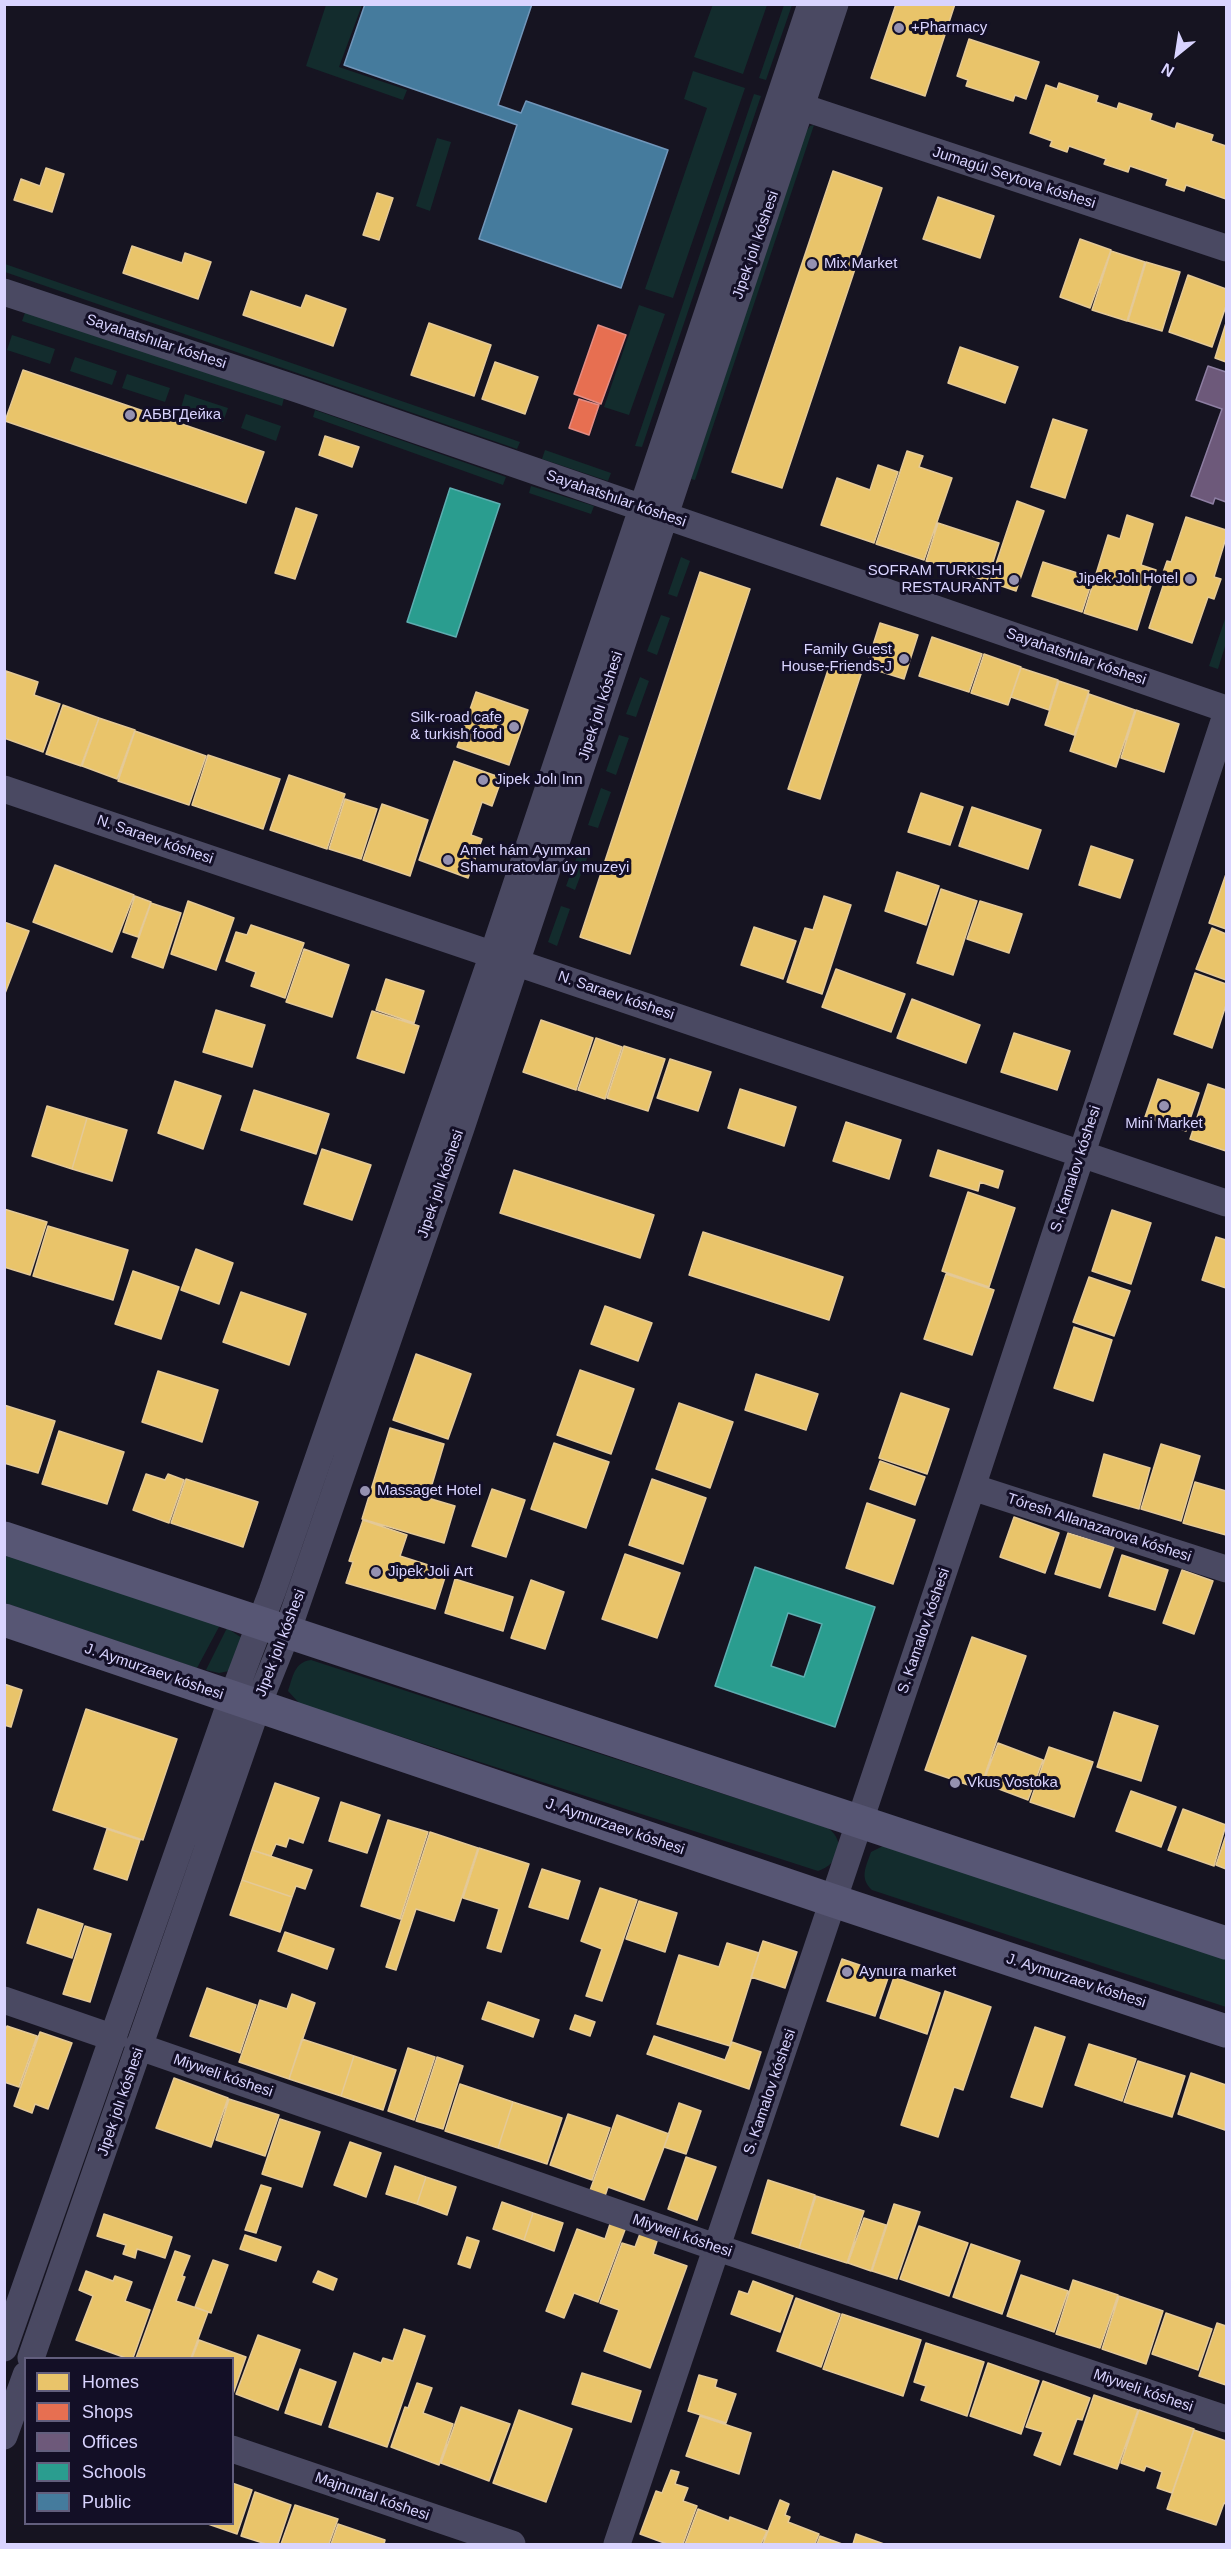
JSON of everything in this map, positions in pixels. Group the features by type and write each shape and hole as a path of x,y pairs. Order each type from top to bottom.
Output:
{"street":[{"name":"Jipek jolı kóshesi","path":"4,2348 114,2038 274,1628 505,957 654,512 811,4"},
{"name":"Jipek jolı kóshesi","path":"654,512 802,107 835,4"},
{"name":"Jumagúl Seytova kóshesi","path":"802,107 1227,248"},
{"name":"Sayahatshılar kóshesi","path":"4,292 300,390 1227,709"},
{"name":"S. Kamalov kóshesi","path":"617,2544 834,1901 1227,715"},
{"name":"N. Saraev kóshesi","path":"4,789 1227,1203"},
{"name":"Tóresh Allanazarova kóshesi","path":"972,1487 1227,1569"},
{"path":"4,1538 1227,1942"},
{"name":"J. Aymurzaev kóshesi","path":"4,1620 834,1901 1227,2031"},
{"name":"Jipek jolı kóshesi","path":"27,2357 140,2047 244,1702"},
{"path":"4,2000 114,2038"},
{"name":"Miyweli kóshesi","path":"140,2047 718,2248 1227,2419"},
{"name":"Jipek jolı kóshesi","path":"4,2436 22,2372"},
{"name":"Majnuntal kóshesi","path":"234,2450 512,2544"}],"green space":[{"path":"713,4 767,5 743,74 694,57"},
{"path":"326,5 362,5 339,67 407,90 403,100 306,66"},
{"path":"784,5 792,5 766,80 759,78"},
{"path":"693,71 745,88 673,298 645,289 707,108 684,99"},
{"path":"754,94 761,96 642,447 635,446"},
{"path":"814,125 695,480 691,479 805,133 810,126"},
{"path":"437,138 451,142 430,211 416,206"},
{"path":"5,264 520,442 517,449 5,272"},
{"path":"639,305 665,314 629,415 604,407"},
{"path":"26,310 284,398 282,406 22,321"},
{"path":"12,335 55,349 50,364 7,350"},
{"path":"75,357 117,371 112,385 70,371"},
{"path":"127,374 170,388 165,402 122,388"},
{"path":"185,394 228,408 223,422 181,408"},
{"path":"315,410 506,477 503,485 313,417"},
{"path":"246,414 281,426 276,441 241,428"},
{"path":"545,450 611,473 608,481 542,459"},
{"path":"531,486 594,506 591,514 529,493"},
{"path":"681,557 690,561 677,597 668,594"},
{"path":"661,615 670,618 657,655 647,651"},
{"path":"1225,619 1226,643 1218,669 1209,666"},
{"path":"640,677 649,681 636,717 626,714"},
{"path":"619,735 629,738 616,775 606,771"},
{"path":"601,788 611,792 598,828 588,825"},
{"path":"580,849 589,853 575,890 566,886"},
{"path":"561,906 570,909 557,946 548,942"},
{"path":"5,1552 220,1625 197,1668 5,1603"},
{"path":"227,1628 242,1638 229,1671 219,1673 206,1670"},
{"path":"311,1660 828,1828 837,1840 838,1852 831,1863 818,1871 300,1704 288,1691 298,1667 305,1661"},
{"path":"885,1845 1226,1957 1226,2007 872,1890 866,1881 866,1867 871,1852"}],"building: Homes":[{"path":"896,4 955,4 925,96 871,78"},
{"path":"969,39 1039,62 1026,99 1015,95 1013,101 966,86 968,80 957,76"},
{"path":"1059,83 1098,96 1096,102 1117,109 1119,103 1152,114 1150,120 1175,129 1177,123 1213,135 1211,141 1226,146 1226,199 1186,185 1184,191 1166,185 1168,179 1130,166 1128,172 1104,164 1106,159 1069,146 1067,152 1050,146 1052,141 1030,133 1046,85 1057,89"},
{"path":"46,168 64,174 52,212 14,200 21,179 40,186"},
{"path":"833,171 882,188 782,488 732,472"},
{"path":"377,193 393,198 379,240 363,235"},
{"path":"938,197 994,216 980,258 923,239"},
{"path":"1080,239 1111,250 1090,308 1060,297"},
{"path":"132,246 182,263 185,253 211,262 198,299 123,273"},
{"path":"1111,251 1145,262 1127,321 1092,310"},
{"path":"1146,262 1180,272 1162,331 1128,321"},
{"path":"1188,275 1226,289 1226,306 1212,347 1169,332"},
{"path":"251,291 301,308 306,295 346,309 333,346 243,315"},
{"path":"429,323 491,345 474,396 411,375"},
{"path":"1226,323 1226,362 1215,358"},
{"path":"960,347 1018,367 1005,403 948,383"},
{"path":"495,362 538,377 525,414 482,399"},
{"path":"23,370 264,452 246,503 5,421"},
{"path":"1053,419 1087,430 1065,498 1031,487"},
{"path":"325,436 359,447 352,467 319,455"},
{"path":"907,451 923,456 919,467 952,478 924,560 876,544"},
{"path":"878,465 898,472 874,543 821,525 837,478 870,490"},
{"path":"1017,501 1044,511 1016,591 990,582"},
{"path":"296,508 317,515 295,579 275,573"},
{"path":"1127,515 1153,524 1141,565 1156,570 1137,630 1084,613 1108,535 1120,539"},
{"path":"1186,517 1226,530 1226,538 1214,577 1221,579 1214,599 1208,597 1192,643 1149,628 1164,583 1160,581 1167,561 1171,562"},
{"path":"938,523 999,543 987,581 926,561"},
{"path":"1043,562 1093,578 1082,612 1032,596"},
{"path":"700,572 750,589 630,954 580,937"},
{"path":"880,623 918,635 904,679 866,667"},
{"path":"932,637 982,654 969,692 919,676"},
{"path":"984,654 1021,667 1008,705 971,693"},
{"path":"830,664 861,674 820,799 788,789"},
{"path":"1021,668 1058,680 1049,710 1011,697"},
{"path":"6,671 38,682 34,695 60,704 43,752 4,738"},
{"path":"1059,681 1089,691 1074,735 1045,725"},
{"path":"476,692 528,710 509,765 457,747"},
{"path":"1089,694 1135,710 1116,767 1070,751"},
{"path":"63,705 99,718 81,766 46,754"},
{"path":"1136,710 1179,724 1164,772 1121,758"},
{"path":"99,718 135,730 117,779 82,766"},
{"path":"135,731 206,756 189,805 118,781"},
{"path":"208,755 280,779 263,829 192,805"},
{"path":"454,761 502,778 492,806 482,802 471,835 482,839 468,878 419,860"},
{"path":"289,775 345,794 327,849 270,830"},
{"path":"921,793 963,807 950,845 908,832"},
{"path":"345,799 377,809 361,859 329,849"},
{"path":"382,804 428,820 410,876 363,860"},
{"path":"972,807 1041,830 1028,869 959,846"},
{"path":"1091,846 1133,860 1120,898 1079,885"},
{"path":"55,865 134,895 112,952 33,922"},
{"path":"897,872 939,886 926,925 885,911"},
{"path":"1226,874 1226,929 1209,923"},
{"path":"941,889 977,901 953,975 917,963"},
{"path":"135,896 151,902 138,937 123,932"},
{"path":"824,896 851,905 822,994 787,982 805,928 813,930"},
{"path":"188,901 234,918 216,970 171,954"},
{"path":"980,901 1022,914 1009,953 967,939"},
{"path":"151,903 181,913 163,968 132,957"},
{"path":"4,922 29,931 4,996"},
{"path":"251,925 304,943 285,998 251,986 256,972 226,961 236,932 247,935"},
{"path":"754,927 796,941 783,979 741,965"},
{"path":"1212,928 1226,934 1226,980 1196,969"},
{"path":"304,949 349,965 332,1017 286,1002"},
{"path":"836,969 905,994 891,1032 822,1007"},
{"path":"1195,973 1226,984 1226,1005 1212,1048 1174,1034"},
{"path":"386,979 424,991 414,1023 376,1010"},
{"path":"912,999 980,1025 966,1063 897,1038"},
{"path":"216,1010 265,1025 252,1067 203,1052"},
{"path":"372,1011 419,1026 404,1073 357,1058"},
{"path":"541,1020 593,1038 576,1090 523,1072"},
{"path":"1014,1033 1070,1051 1057,1090 1001,1072"},
{"path":"596,1038 622,1047 605,1099 578,1090"},
{"path":"624,1046 665,1059 648,1111 607,1098"},
{"path":"670,1059 711,1072 698,1111 657,1098"},
{"path":"1158,1079 1199,1093 1186,1131 1145,1117"},
{"path":"175,1081 221,1096 203,1149 158,1133"},
{"path":"1208,1084 1226,1090 1226,1151 1190,1139"},
{"path":"740,1089 796,1107 784,1146 728,1128"},
{"path":"254,1090 329,1114 316,1154 241,1130"},
{"path":"47,1106 87,1118 72,1169 32,1156"},
{"path":"87,1118 127,1130 112,1181 72,1169"},
{"path":"846,1122 901,1140 889,1179 833,1161"},
{"path":"322,1149 371,1165 352,1220 304,1204"},
{"path":"938,1150 1003,1171 998,1188 980,1182 978,1191 930,1176"},
{"path":"514,1170 654,1215 640,1258 500,1213"},
{"path":"968,1192 1015,1208 989,1287 942,1271"},
{"path":"4,1209 47,1222 30,1275 4,1267"},
{"path":"1112,1210 1151,1223 1131,1284 1092,1271"},
{"path":"48,1226 128,1250 113,1300 33,1276"},
{"path":"703,1232 843,1277 829,1320 689,1275"},
{"path":"1216,1237 1226,1240 1226,1288 1202,1280"},
{"path":"196,1249 233,1263 219,1304 181,1290"},
{"path":"133,1271 179,1287 161,1339 115,1324"},
{"path":"946,1274 994,1290 972,1355 924,1339"},
{"path":"1089,1277 1130,1291 1114,1336 1073,1322"},
{"path":"241,1292 306,1314 289,1365 223,1342"},
{"path":"605,1306 652,1323 638,1361 591,1344"},
{"path":"1074,1327 1112,1340 1093,1401 1054,1388"},
{"path":"416,1354 471,1374 448,1439 393,1420"},
{"path":"580,1370 634,1389 611,1454 557,1435"},
{"path":"158,1371 218,1390 202,1442 142,1422"},
{"path":"756,1374 818,1394 806,1430 745,1410"},
{"path":"901,1393 949,1409 927,1474 879,1458"},
{"path":"679,1403 733,1422 710,1488 656,1469"},
{"path":"4,1405 55,1421 38,1473 4,1463"},
{"path":"390,1428 444,1444 428,1498 455,1506 444,1543 362,1519"},
{"path":"59,1431 124,1452 107,1504 42,1484"},
{"path":"554,1443 609,1462 586,1528 531,1509"},
{"path":"1161,1444 1200,1456 1181,1521 1141,1509"},
{"path":"1104,1454 1150,1468 1139,1509 1093,1496"},
{"path":"880,1461 925,1477 915,1505 870,1489"},
{"path":"146,1474 165,1480 168,1474 184,1480 169,1523 133,1510"},
{"path":"186,1479 258,1502 243,1547 171,1523"},
{"path":"652,1479 706,1498 683,1564 629,1545"},
{"path":"1195,1482 1226,1491 1226,1535 1183,1523"},
{"path":"492,1489 525,1500 506,1557 472,1546"},
{"path":"867,1503 915,1520 893,1584 846,1568"},
{"path":"1014,1517 1059,1533 1045,1573 1000,1557"},
{"path":"363,1520 407,1535 400,1556 447,1571 435,1609 346,1583 353,1562 349,1561"},
{"path":"1068,1533 1114,1547 1100,1588 1055,1574"},
{"path":"625,1554 680,1573 657,1638 602,1619"},
{"path":"1122,1555 1168,1570 1155,1610 1109,1596"},
{"path":"1182,1570 1213,1581 1194,1634 1163,1623"},
{"path":"455,1579 513,1597 503,1631 445,1613"},
{"path":"531,1580 564,1592 545,1649 511,1638"},
{"path":"972,1637 1026,1656 980,1789 925,1770"},
{"path":"4,1684 22,1690 11,1727 4,1725"},
{"path":"86,1709 177,1739 143,1840 53,1810"},
{"path":"1114,1712 1158,1726 1141,1781 1097,1767"},
{"path":"998,1743 1043,1760 1028,1800 983,1783"},
{"path":"1049,1747 1093,1762 1074,1817 1030,1802"},
{"path":"275,1783 319,1798 303,1843 289,1838 286,1847 276,1844 271,1856 252,1850"},
{"path":"1131,1791 1176,1807 1161,1847 1116,1831"},
{"path":"341,1802 380,1815 367,1853 329,1841"},
{"path":"1183,1809 1226,1825 1214,1866 1168,1850"},
{"path":"388,1820 428,1832 400,1919 361,1906"},
{"path":"107,1829 140,1840 127,1880 94,1869"},
{"path":"430,1832 478,1848 454,1921 416,1909 396,1970 386,1967"},
{"path":"1226,1835 1226,1869 1216,1865"},
{"path":"479,1848 529,1864 501,1952 487,1948 499,1909 463,1898"},
{"path":"252,1850 312,1870 305,1889 296,1886 292,1897 242,1880"},
{"path":"542,1869 580,1881 568,1919 529,1907"},
{"path":"242,1880 292,1897 280,1932 230,1915"},
{"path":"600,1888 637,1900 602,2001 586,1996 602,1949 581,1941"},
{"path":"639,1901 677,1913 665,1952 626,1939"},
{"path":"38,1909 83,1924 72,1958 27,1943"},
{"path":"85,1926 111,1934 90,2002 63,1994"},
{"path":"285,1932 334,1949 327,1969 278,1951"},
{"path":"763,1941 797,1952 785,1988 751,1977"},
{"path":"727,1943 759,1953 730,2046 657,2024 679,1955 719,1967"},
{"path":"842,1959 889,1975 875,2016 827,2001"},
{"path":"894,1977 940,1993 927,2034 880,2018"},
{"path":"207,1988 256,2005 240,2053 190,2036"},
{"path":"945,1991 991,2007 963,2090 954,2087 938,2137 901,2125"},
{"path":"292,1994 315,2003 289,2079 239,2062 260,2000 287,2009"},
{"path":"488,2002 539,2020 533,2037 482,2019"},
{"path":"575,2015 595,2022 590,2036 570,2029"},
{"path":"7,2026 37,2036 19,2087 4,2082 4,2033"},
{"path":"1035,2027 1065,2037 1042,2107 1011,2097"},
{"path":"40,2032 72,2043 48,2109 35,2104 32,2113 14,2106"},
{"path":"654,2036 725,2060 732,2042 761,2052 749,2089 647,2054"},
{"path":"302,2039 354,2056 341,2096 289,2079"},
{"path":"1089,2044 1136,2059 1122,2101 1075,2085"},
{"path":"408,2048 435,2057 414,2120 388,2111"},
{"path":"354,2056 396,2070 383,2110 341,2096"},
{"path":"437,2057 463,2066 443,2129 416,2121"},
{"path":"1138,2061 1185,2076 1172,2117 1124,2102"},
{"path":"1191,2073 1226,2085 1225,2130 1178,2114"},
{"path":"174,2078 228,2098 211,2147 156,2128"},
{"path":"460,2084 513,2102 498,2148 445,2131"},
{"path":"229,2099 279,2115 265,2156 216,2140"},
{"path":"513,2102 562,2118 547,2164 498,2148"},
{"path":"679,2103 701,2111 686,2154 664,2147"},
{"path":"568,2114 610,2128 592,2180 550,2165"},
{"path":"617,2115 669,2134 644,2200 608,2187 603,2202 588,2196"},
{"path":"280,2119 320,2132 302,2187 262,2174"},
{"path":"350,2142 381,2153 366,2197 334,2185"},
{"path":"686,2157 716,2167 697,2220 668,2209"},
{"path":"395,2166 426,2177 417,2204 386,2194"},
{"path":"426,2177 456,2187 447,2215 417,2204"},
{"path":"768,2180 815,2195 799,2248 752,2233"},
{"path":"261,2185 271,2188 256,2233 245,2230"},
{"path":"816,2196 864,2211 847,2263 799,2248"},
{"path":"502,2202 533,2213 524,2240 493,2229"},
{"path":"894,2204 920,2212 897,2279 872,2271"},
{"path":"533,2213 563,2223 554,2251 524,2240"},
{"path":"104,2214 172,2237 165,2258 137,2249 135,2258 123,2254 126,2245 97,2236"},
{"path":"864,2218 886,2225 871,2271 848,2263"},
{"path":"611,2221 626,2227 598,2302 574,2293 564,2318 546,2311 577,2229 605,2239"},
{"path":"919,2226 968,2243 949,2296 900,2279"},
{"path":"641,2231 658,2238 653,2254 687,2266 650,2368 604,2351 619,2310 600,2303 622,2243 635,2247"},
{"path":"245,2235 281,2247 276,2261 240,2249"},
{"path":"467,2237 479,2241 470,2268 458,2264"},
{"path":"971,2244 1020,2261 1002,2314 953,2297"},
{"path":"175,2251 190,2256 176,2301 208,2312 191,2357 136,2357"},
{"path":"213,2260 228,2265 211,2313 195,2307"},
{"path":"86,2271 113,2281 115,2276 132,2282 125,2301 150,2310 133,2357 123,2357 76,2340 93,2296 79,2290"},
{"path":"318,2271 337,2279 333,2290 313,2282"},
{"path":"1021,2275 1068,2291 1054,2332 1007,2316"},
{"path":"1073,2280 1118,2295 1100,2348 1056,2334"},
{"path":"753,2281 793,2296 780,2332 731,2314 739,2291 748,2294"},
{"path":"1119,2296 1163,2311 1146,2364 1102,2349"},
{"path":"796,2298 840,2314 821,2367 777,2351"},
{"path":"1166,2313 1212,2329 1198,2370 1152,2354"},
{"path":"842,2314 921,2340 903,2396 823,2369"},
{"path":"1217,2323 1226,2326 1226,2385 1199,2376"},
{"path":"404,2329 425,2336 387,2447 329,2427 354,2353 381,2363 383,2358 393,2361"},
{"path":"258,2335 300,2350 278,2410 236,2394"},
{"path":"199,2340 246,2357 234,2391 234,2357 192,2357"},
{"path":"926,2343 984,2362 967,2416 921,2400 926,2386 914,2382"},
{"path":"988,2363 1039,2381 1021,2434 970,2416"},
{"path":"300,2369 336,2382 321,2425 285,2413"},
{"path":"582,2373 641,2391 631,2422 572,2404"},
{"path":"699,2375 717,2380 715,2387 736,2394 726,2423 688,2411"},
{"path":"1043,2381 1090,2398 1082,2420 1077,2419 1060,2465 1034,2455 1043,2432 1026,2427"},
{"path":"417,2383 432,2388 423,2413 453,2424 439,2465 391,2447 405,2407 408,2408"},
{"path":"1094,2395 1138,2410 1117,2469 1074,2454"},
{"path":"461,2407 510,2424 489,2481 441,2463"},
{"path":"519,2410 572,2429 546,2502 493,2483"},
{"path":"1139,2410 1194,2429 1172,2493 1157,2488 1162,2472 1146,2466 1144,2471 1121,2463"},
{"path":"700,2416 751,2433 739,2474 686,2456"},
{"path":"1194,2430 1226,2441 1226,2504 1224,2503 1216,2525 1167,2509"},
{"path":"671,2470 679,2472 675,2484 688,2488 683,2501 697,2506 683,2544 667,2544 640,2534 656,2491 662,2493"},
{"path":"234,2484 252,2490 237,2534 211,2525 234,2525"},
{"path":"255,2492 291,2505 278,2544 266,2544 241,2536"},
{"path":"780,2500 789,2504 785,2515 790,2517 788,2522 819,2534 815,2544 763,2544"},
{"path":"295,2505 338,2519 329,2544 281,2544"},
{"path":"698,2509 729,2521 730,2517 767,2531 761,2544 685,2544"},
{"path":"338,2524 385,2540 384,2544 331,2544"},
{"path":"856,2534 884,2544 853,2544"},
{"path":"820,2536 842,2544 817,2544"}],"building: Shops":[{"path":"598,325 626,335 601,404 574,394"},
{"path":"579,399 599,405 589,435 569,428"}],"building: Offices":[{"path":"1208,366 1226,372 1226,502 1215,498 1213,504 1191,496 1222,409 1196,400"}],"building: Schools":[{"path":"450,488 500,504 456,637 407,622"},
{"path":"755,1567 875,1607 835,1727 715,1686","holes":["788,1613 822,1624 804,1677 771,1666"]}],"building: Public":[{"path":"365,4 532,4 498,105 521,113 526,101 668,150 621,288 479,239 517,125 344,65"}],"place":[{"name":"+Pharmacy","path":"899,28"},
{"name":"Mix Market","path":"812,264"},
{"name":"АБВГДейка","path":"130,415"},
{"name":"Jipek Jolı Hotel","path":"1190,579"},
{"name":"SOFRAM TURKISH RESTAURANT","path":"1014,580"},
{"name":"Family Guest House-Friends-J","path":"904,659"},
{"name":"Silk-road cafe & turkish food","path":"514,727"},
{"name":"Jipek Jolı Inn","path":"483,780"},
{"name":"Amet hám Ayımxan Shamuratovlar úy muzeyi","path":"448,860"},
{"name":"Mini Market","path":"1164,1106"},
{"name":"Massaget Hotel","path":"365,1491"},
{"name":"Jipek Joli Art","path":"376,1572"},
{"name":"Vkus Vostoka","path":"955,1783"},
{"name":"Aynura market","path":"847,1972"}]}
